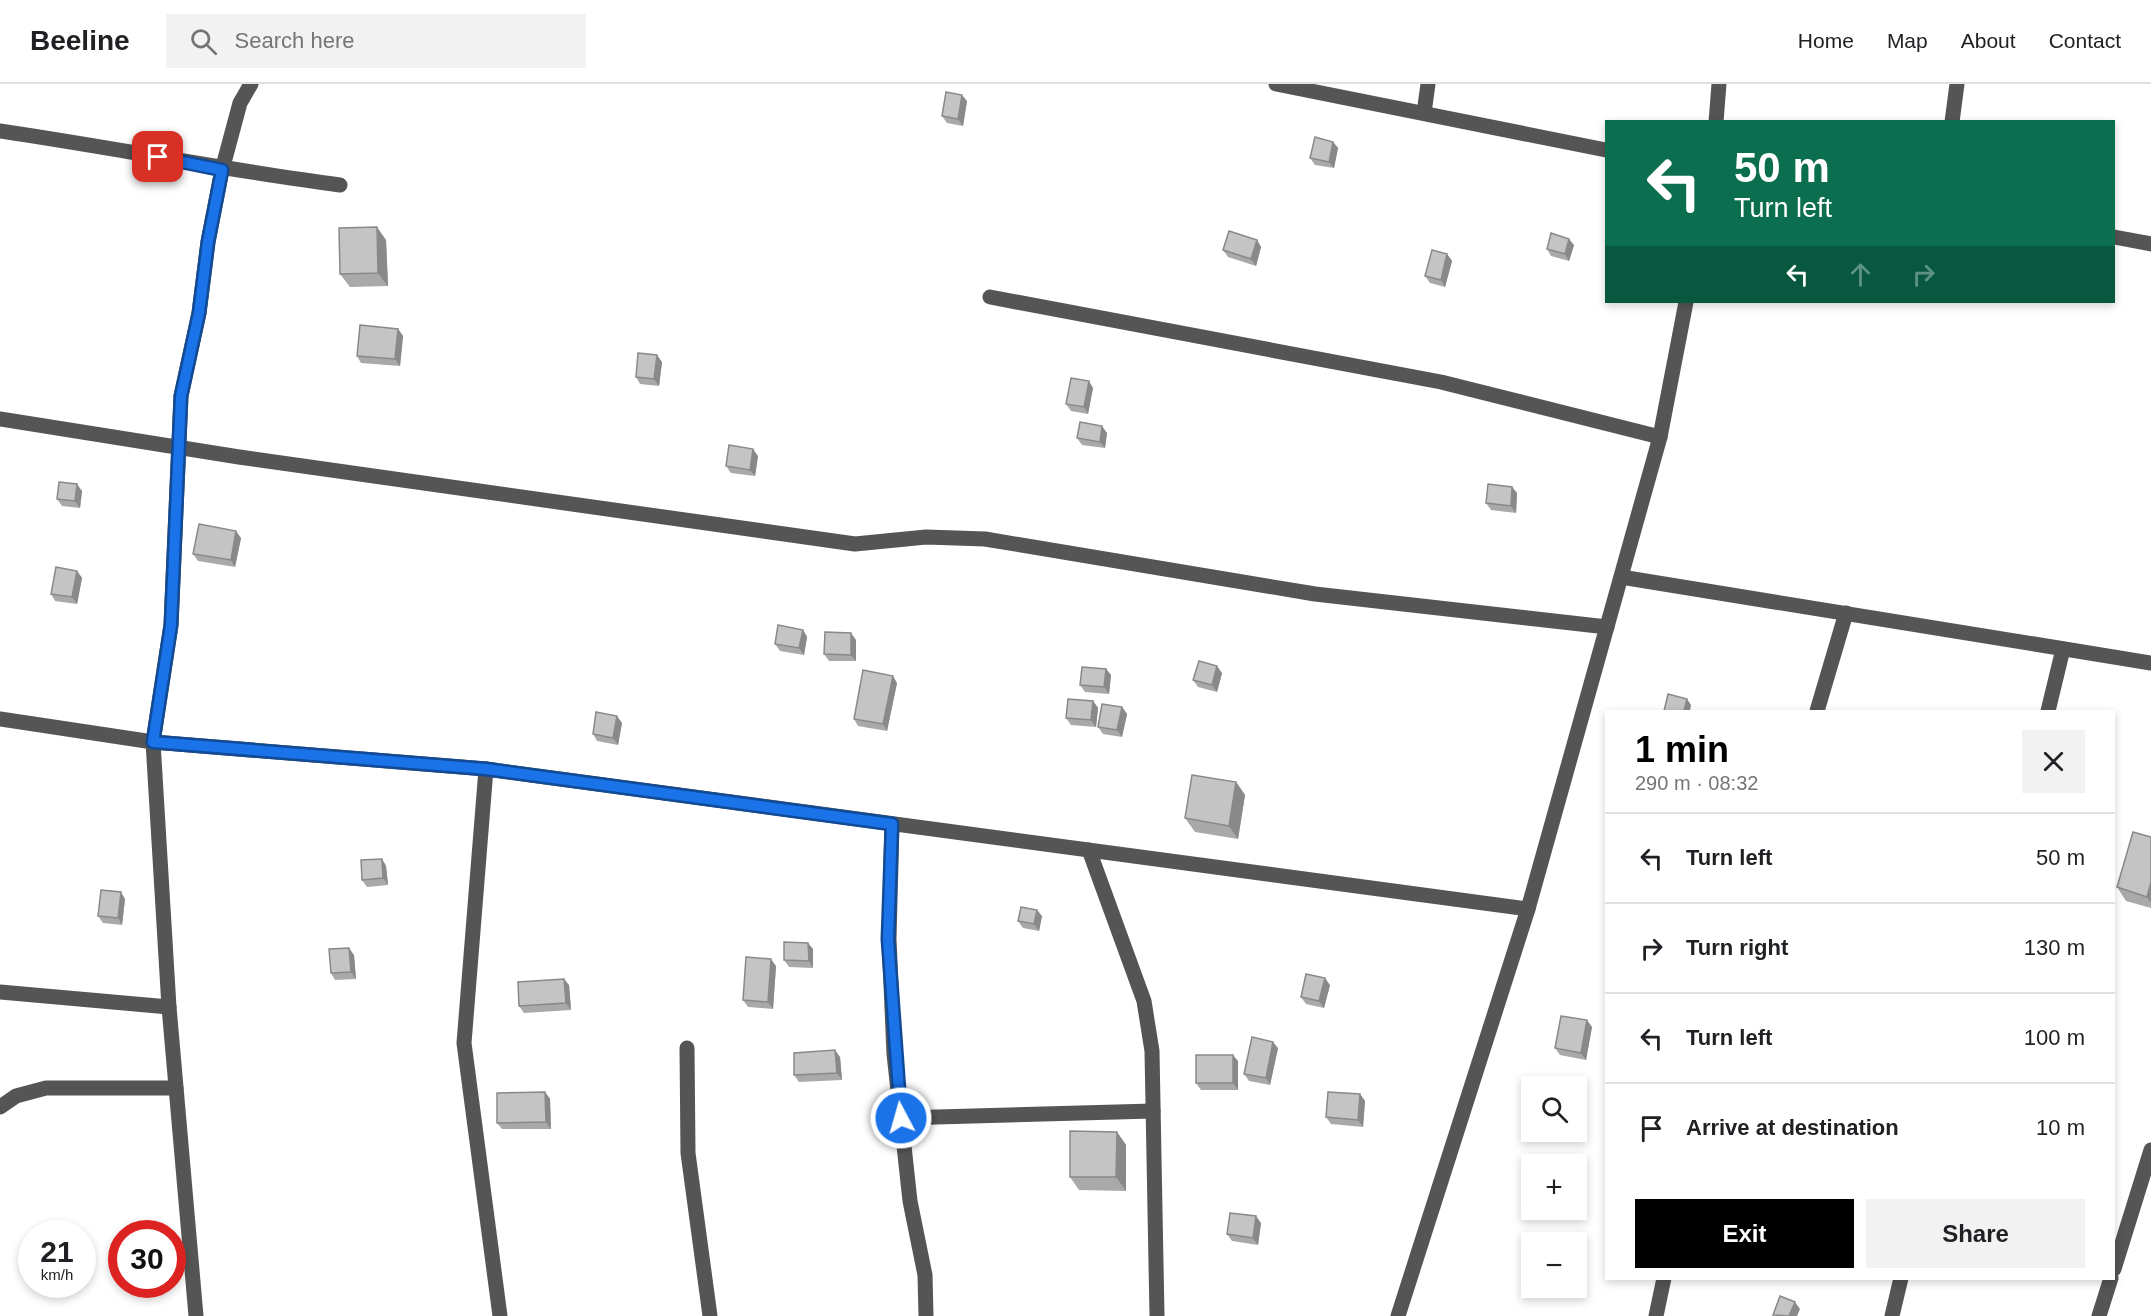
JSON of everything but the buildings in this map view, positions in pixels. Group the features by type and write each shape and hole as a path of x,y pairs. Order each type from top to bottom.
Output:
{"street":[{"path":"196,1316 169,1007 153,742 171,625 181,396 199,313 208,242 222,170 240,103 251,84"},
{"path":"1276,84 1605,150"},
{"path":"1424,113 1428,84"},
{"path":"1716,120 1719,84"},
{"path":"1952,120 1957,84"},
{"path":"0,131 94,145 222,170 340,185"},
{"path":"2115,237 2151,243"},
{"path":"990,297 1441,382 1660,437"},
{"path":"1398,1316 1528,909 1660,437 1686,303"},
{"path":"0,419 177,448 855,544 926,537 986,539 1315,594 1607,627"},
{"path":"1621,577 2151,663"},
{"path":"1817,710 1846,613"},
{"path":"2048,710 2063,649"},
{"path":"0,719 153,742 486,769 1528,909"},
{"path":"486,769 464,1043 500,1316"},
{"path":"892,824 888,939 901,1118 910,1201 925,1275 926,1316"},
{"path":"1089,850 1144,1001 1152,1051 1157,1316"},
{"path":"0,992 169,1007"},
{"path":"687,1048 688,1153 710,1316"},
{"path":"0,1107 16,1096 46,1088 176,1088"},
{"path":"901,1118 1060,1116 1153,1111"},
{"path":"2115,1266 2151,1150"},
{"path":"1656,1316 1664,1280"},
{"path":"1892,1316 1901,1280"},
{"path":"2099,1316 2110,1280"}],"route":[{"path":"158,157 222,170 208,242 199,313 181,396 171,625 153,742 486,769 892,824 888,939 894,1054 901,1118"}]}
